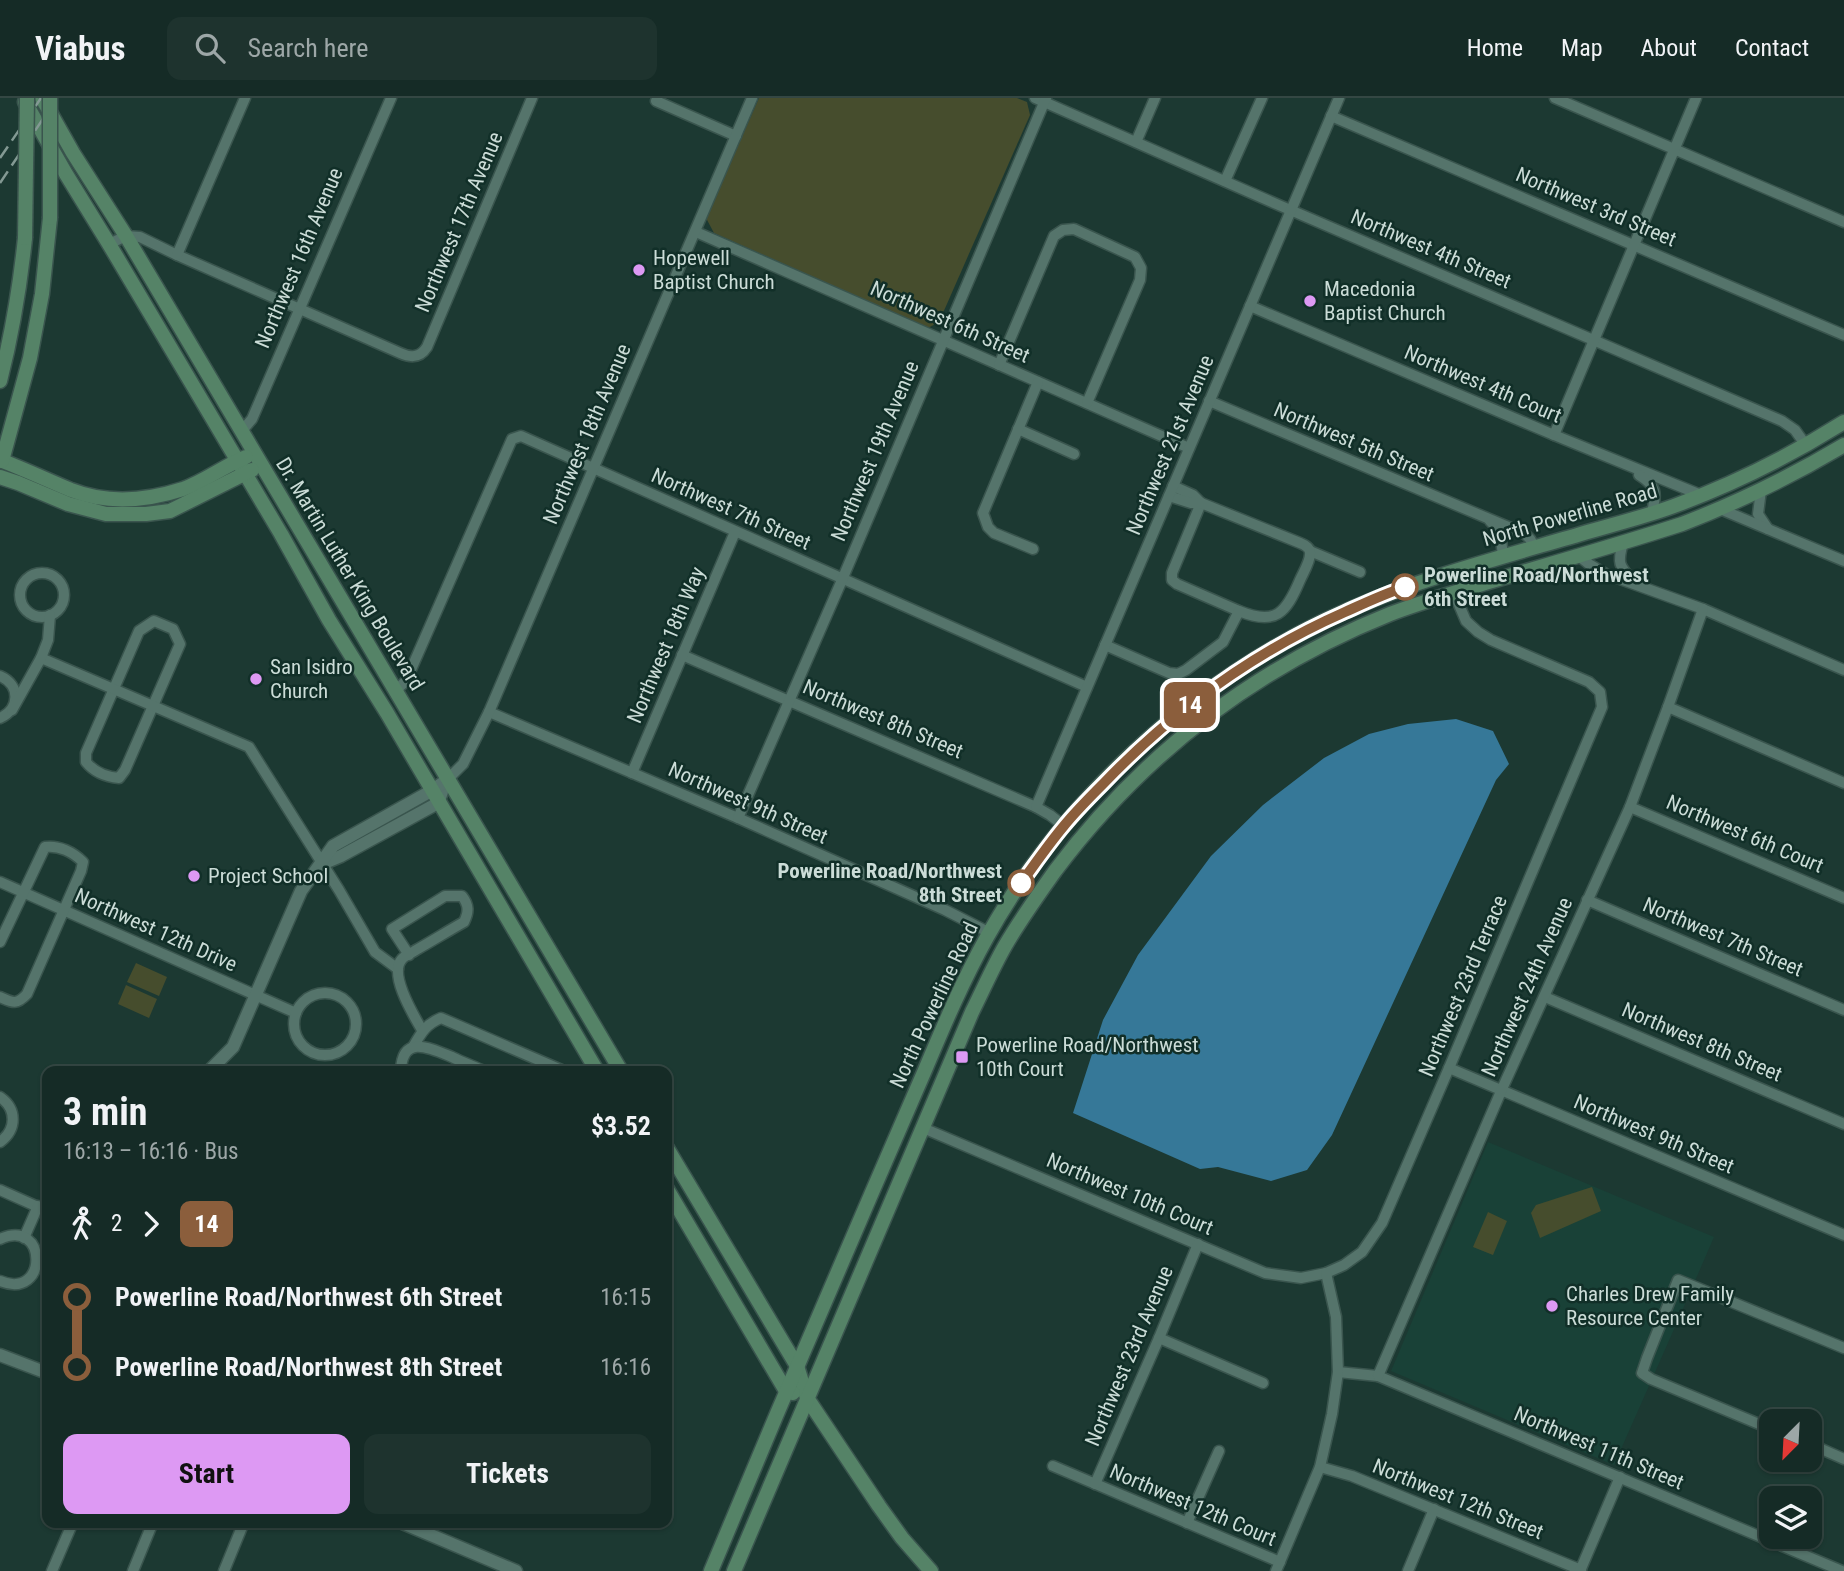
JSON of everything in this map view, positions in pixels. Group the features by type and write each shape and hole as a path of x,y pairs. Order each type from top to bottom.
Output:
{"main road":[{"path":"0,381 20,286 25,238 25,98"},
{"name":"Dr. Martin Luther King Boulevard","path":"25,98 66,174 594,1066"},
{"name":"Dr. Martin Luther King Boulevard","path":"42,98 618,1066"},
{"path":"50,98 50,218 42,294 30,358 1,463 30,471 73,491 108,499 144,499 184,488 237,461 257,459"},
{"name":"North Powerline Road","path":"711,1571 796,1366 953,1004 990,933 1021,883 1063,826 1129,757 1169,721 1223,680 1324,621 1388,593 1651,513 1735,482 1844,422"},
{"path":"219,429 232,434 241,432"},
{"path":"1783,480 1793,469 1805,444"},
{"name":"North Powerline Road","path":"734,1571 972,1012 1005,945 1078,841 1141,772 1183,735 1236,695 1336,637 1392,613 1682,524 1783,480 1844,445"},
{"path":"0,477 68,504 107,514 146,514 170,510 245,475 257,459"},
{"path":"1579,556 1588,541 1602,528"},
{"path":"1512,575 1527,562 1535,548"},
{"path":"1260,680 1261,666 1270,651"},
{"path":"1236,695 1245,677 1246,666"},
{"path":"1078,841 1079,809"},
{"path":"1062,863 1068,841 1063,826"},
{"path":"922,1076 920,1099 923,1128"},
{"path":"672,1156 796,1366 807,1398 878,1506 931,1571"},
{"path":"672,1197 786,1391 807,1398"}],"street":[{"path":"177,255 245,98"},
{"name":"Northwest 16th Avenue","path":"241,432 252,419 391,98"},
{"name":"Northwest 17th Avenue","path":"300,310 409,357 423,353 532,98"},
{"name":"Northwest 18th Avenue","path":"447,779 463,764 489,712 752,98"},
{"path":"1136,142 1155,98"},
{"path":"1225,181 1262,98"},
{"name":"Northwest 21st Avenue","path":"1037,807 1339,98"},
{"path":"1555,98 1844,222"},
{"path":"1554,435 1696,98"},
{"name":"Northwest 4th Street","path":"1042,99 1291,210 1782,421 1795,430 1805,444"},
{"name":"Northwest 19th Avenue","path":"738,818 842,580 1042,99"},
{"path":"656,101 736,136"},
{"name":"Northwest 3rd Street","path":"1331,116 1844,335"},
{"path":"999,365 1054,236 1063,230 1074,229 1135,257 1141,268 1140,280 1087,403"},
{"name":"Northwest 6th Street","path":"696,232 1189,448"},
{"path":"109,244 126,236 140,237 300,310"},
{"name":"Northwest 4th Court","path":"1250,306 1701,495"},
{"path":"1033,549 994,533 988,527 983,513 1038,382"},
{"name":"Northwest 5th Street","path":"1209,401 1525,534 1535,548"},
{"path":"1018,429 1074,454"},
{"name":"Northwest 7th Street","path":"395,691 406,681 512,439 521,436 1087,687"},
{"path":"1629,466 1650,482 1655,490 1651,513"},
{"path":"1761,490 1758,514 1768,529"},
{"path":"1171,491 1193,495 1202,503 1300,542 1310,551 1360,572"},
{"path":"1202,503 1172,573 1172,580 1177,584 1263,619 1286,608 1310,551"},
{"path":"1720,509 1844,561"},
{"path":"1485,517 1500,531 1503,556"},
{"name":"Northwest 18th Way","path":"632,773 735,532"},
{"path":"1623,543 1619,560 1622,570 1635,583"},
{"path":"1579,556 1606,574 1703,609 1844,670"},
{"path":"34,575 49,575 60,584 63,598 57,611 50,615 36,616 22,604 20,589 24,582 34,575"},
{"name":"Northwest 23rd Terrace","path":"1326,1273 1344,1265 1362,1252 1382,1223 1602,707 1600,692 1589,682 1478,632 1466,621 1454,593"},
{"name":"Northwest 24th Avenue","path":"1378,1376 1502,1089 1630,807 1703,609"},
{"path":"1105,645 1169,673 1178,674 1223,642 1239,611"},
{"path":"0,718 12,710 41,657 48,640 50,615"},
{"path":"154,621 173,629 180,645 155,706 119,778 110,778 91,768 86,762 86,753 113,690 139,631 154,621"},
{"name":"Northwest 8th Street","path":"682,655 1037,807 1063,826"},
{"path":"41,657 249,747 375,952 398,969"},
{"path":"0,676 11,683 15,690 12,710"},
{"path":"1668,707 1844,783"},
{"name":"Northwest 9th Street","path":"489,712 738,818 945,910 990,933"},
{"path":"214,1066 233,1046 301,891 321,864 341,856 435,797 447,779"},
{"name":"Northwest 6th Court","path":"1630,807 1844,898"},
{"path":"0,942 45,847 53,846 75,855 83,862 27,994 20,1001 12,1002 0,997"},
{"name":"Northwest 12th Drive","path":"0,882 296,1013"},
{"path":"408,955 393,929 445,896 462,896 467,901 468,908 464,922 408,955 401,959 398,969 407,1004 422,1030"},
{"name":"Northwest 7th Street","path":"1587,900 1844,1010"},
{"path":"331,993 349,1004 354,1013 355,1034 350,1043 334,1054 315,1053 300,1041 296,1032 296,1013 310,997 331,993"},
{"name":"Northwest 8th Street","path":"1545,997 1844,1124"},
{"path":"402,1066 404,1055 413,1047 422,1030 441,1018 541,1066"},
{"path":"413,1047 426,1046 472,1066"},
{"name":"Northwest 9th Street","path":"1449,1068 1844,1235"},
{"path":"0,1097 8,1104 14,1120 7,1137 0,1142"},
{"name":"Northwest 10th Court","path":"923,1128 1265,1273 1301,1278 1326,1273"},
{"path":"0,1190 42,1208"},
{"path":"24,1238 42,1210"},
{"path":"0,1239 10,1235 24,1238 37,1253 35,1270 24,1282 7,1284 0,1281"},
{"name":"Northwest 23rd Avenue","path":"1095,1484 1198,1244"},
{"path":"1278,1567 1320,1467 1332,1414 1338,1372 1336,1317 1326,1273"},
{"path":"1759,1424 1642,1373 1678,1280 1844,1348"},
{"path":"1159,1338 1262,1383"},
{"path":"0,1355 42,1371"},
{"name":"Northwest 11th Street","path":"1338,1372 1378,1376 1842,1571"},
{"path":"1822,1449 1844,1459"},
{"path":"1187,1523 1219,1451"},
{"name":"Northwest 12th Court","path":"1053,1466 1187,1523 1278,1567"},
{"name":"Northwest 12th Street","path":"1320,1467 1352,1476 1580,1571"},
{"path":"1580,1571 1620,1477"},
{"path":"1408,1571 1434,1509"},
{"path":"52,1571 70,1528"},
{"path":"133,1571 151,1528"},
{"path":"224,1571 242,1528"},
{"path":"414,1528 516,1571"}],"shaded area":[{"path":"759,98 1017,98 1027,102 1030,115 939,322 928,328 714,233 706,218"},
{"path":"136,963 167,977 159,996 127,982"},
{"path":"126,985 157,999 149,1018 118,1004"},
{"name":"Charles Drew Family Resource Center","path":"1488,1142 1714,1237 1614,1465 1391,1371"},
{"path":"1592,1187 1601,1211 1540,1238 1531,1213 1536,1205"},
{"path":"1488,1212 1507,1221 1493,1255 1473,1247"}],"water":[{"path":"1456,719 1493,731 1509,764 1496,780 1332,1135 1307,1170 1271,1181 1218,1167 1200,1169 1073,1113 1103,1020 1138,955 1211,856 1263,805 1324,758 1369,734 1408,724"}],"railway":[{"path":"0,158 41,98"},
{"path":"0,183 57,98"}],"bus line":[{"name":"14","path":"1021,883 1063,826 1129,757 1169,721 1223,680 1288,640 1324,621 1405,587"}],"place":[{"name":"Hopewell Baptist Church","path":"639,270"},
{"name":"Macedonia Baptist Church","path":"1310,301"},
{"name":"Powerline Road/Northwest 6th Street","path":"1405,587"},
{"name":"San Isidro Church","path":"256,679"},
{"name":"Project School","path":"194,876"},
{"name":"Powerline Road/Northwest 8th Street","path":"1021,883"},
{"name":"Powerline Road/Northwest 10th Court","path":"962,1057"},
{"name":"Charles Drew Family Resource Center","path":"1552,1306"}]}
